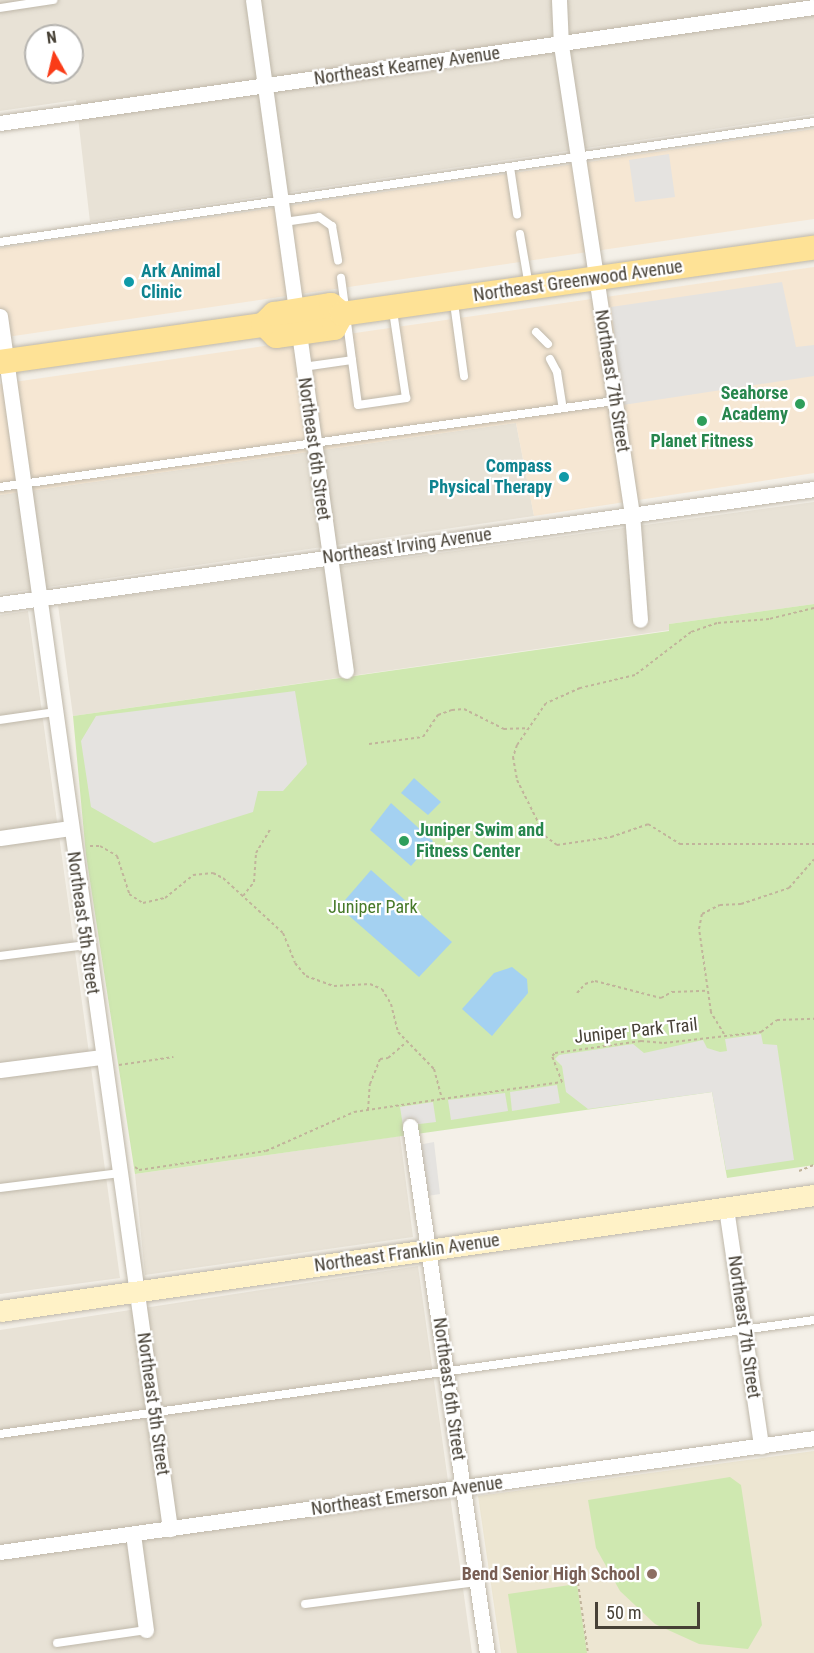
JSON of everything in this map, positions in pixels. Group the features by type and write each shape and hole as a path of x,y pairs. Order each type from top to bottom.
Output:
{"main road":[{"name":"Northeast Greenwood Avenue","path":"3,361 264,324 276,336 297,322 334,328 344,313 814,248"}],"street":[{"name":"Northeast 6th Street","path":"254,0 346,671"},
{"name":"Northeast 7th Street","path":"559,0 561,45 632,513 640,620"},
{"name":"Northeast Kearney Avenue","path":"0,123 561,45 814,7"},
{"name":"Northeast 5th Street","path":"0,316 3,361 24,484 102,1056 125,1168 137,1292 170,1529"},
{"name":"Northeast Irving Avenue","path":"0,604 814,489"},
{"path":"0,838 70,828"},
{"path":"0,1070 102,1056"},
{"name":"Northeast 6th Street","path":"410,1126 487,1653"},
{"name":"Northeast Franklin Avenue","path":"0,1311 814,1195"},
{"name":"Northeast 7th Street","path":"726,1208 761,1446"},
{"name":"Northeast Emerson Avenue","path":"0,1552 814,1438"},
{"path":"134,1534 146,1630"}],"lane":[{"path":"0,8 52,0"},
{"path":"0,242 814,122"},
{"path":"510,167 517,214"},
{"path":"284,222 320,217 332,226 338,260"},
{"path":"520,234 529,288"},
{"path":"341,278 358,405 406,398 393,307"},
{"path":"454,298 464,376"},
{"path":"536,332 548,344"},
{"path":"550,359 557,372 563,408"},
{"path":"303,367 352,360"},
{"path":"0,487 614,401"},
{"path":"0,720 55,712"},
{"path":"0,956 86,945"},
{"path":"0,1188 125,1168"},
{"path":"0,1434 814,1320"},
{"path":"305,1604 477,1582"},
{"path":"57,1643 146,1630"}],"path":[{"path":"814,608 769,619 717,623 691,632 635,675 580,688 546,703 517,745 514,769 545,837 557,844 611,837 648,824 669,834 680,844 814,844"},
{"path":"369,744 423,737 438,715 452,710 464,709 504,729 528,728"},
{"path":"243,896 254,882 256,853 270,830"},
{"path":"86,855 90,844 117,856 129,894 135,901 151,903 165,898 184,881 202,873 224,878 283,933 295,963 306,976 334,986 370,984 382,989 388,996 393,1020 407,1044 434,1069 441,1099 368,1110 332,1120 266,1151 139,1170 125,1168"},
{"name":"Juniper Park Trail","path":"724,1034 711,1012 707,991 699,928 702,914 720,905 741,904 789,888 814,859"},
{"path":"577,993 585,984 595,981 661,998 672,992 707,991"},
{"name":"Juniper Park Trail","path":"441,1099 562,1082 552,1056 555,1053 761,1032 777,1020 814,1019"},
{"path":"368,1110 370,1084 380,1059 388,1058 407,1044"},
{"path":"118,1076 116,1065 173,1057"},
{"path":"799,1171 814,1165"},
{"path":"578,1583 588,1653"}],"shaded area":[{"path":"0,0 814,0 814,114 90,222 76,100 0,111"},
{"path":"814,129 814,219 0,338 0,248"},
{"path":"669,154 675,197 635,202 629,160"},
{"path":"814,267 814,473 534,516 516,423 0,495 0,384"},
{"path":"782,282 796,347 814,345 814,376 623,405 611,307"},
{"path":"516,423 534,516 0,594 0,495"},
{"path":"814,502 814,604 669,624 670,630 73,716 58,605"},
{"path":"28,611 120,1278 0,1294 0,615"},
{"path":"295,691 307,764 283,791 258,791 253,812 154,843 91,807 81,741 96,716"},
{"path":"761,1034 763,1044 777,1045 794,1160 726,1170 712,1092 588,1109 566,1092 562,1066 555,1059 559,1055 633,1044 644,1053 703,1040 707,1048 720,1052 727,1051 725,1039"},
{"path":"557,1085 560,1103 512,1111 510,1092"},
{"path":"505,1093 508,1111 451,1120 448,1100"},
{"path":"433,1102 436,1122 403,1126 400,1107"},
{"path":"400,1136 413,1237 145,1275 135,1174"},
{"path":"434,1142 440,1194 421,1197 413,1146"},
{"path":"418,1266 472,1653 0,1653 0,1330"},
{"name":"Bend Senior High School","path":"814,1451 814,1653 501,1653 478,1496"}],"green space":[{"name":"Juniper Park","path":"814,604 814,1165 727,1178 712,1092 135,1174 86,855 73,716 669,631 669,624"},
{"path":"730,1477 741,1485 762,1625 748,1649 699,1644 655,1624 620,1591 596,1548 588,1500"},
{"path":"577,1584 587,1653 517,1653 508,1594"}],"water":[{"path":"414,778 441,802 428,815 401,793"},
{"path":"391,803 433,841 411,866 370,830"},
{"path":"371,870 452,942 419,977 339,907"},
{"path":"512,967 527,979 528,993 492,1036 462,1009 494,973"}],"place":[{"name":"Ark Animal Clinic","path":"129,282"},
{"name":"Seahorse Academy","path":"800,404"},
{"name":"Planet Fitness","path":"702,421"},
{"name":"Compass Physical Therapy","path":"564,477"},
{"name":"Juniper Swim and Fitness Center","path":"404,841"},
{"name":"Bend Senior High School","path":"652,1574"}]}
